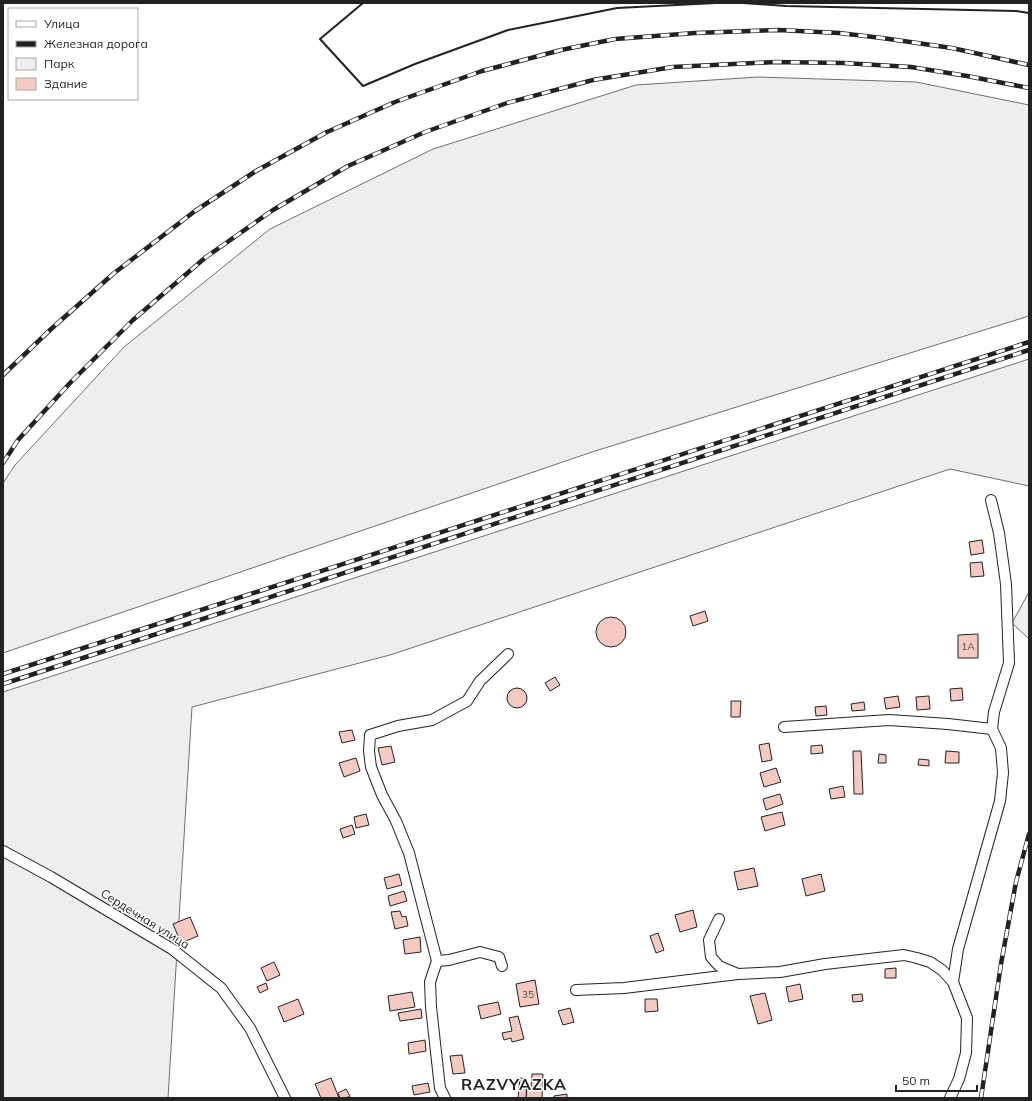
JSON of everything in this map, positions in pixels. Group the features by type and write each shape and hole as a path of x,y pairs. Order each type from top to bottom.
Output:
{"street":[{"path":"953,982 958,949 1000,801 1004,773 1001,748 992,729 994,712 1009,663 1006,584 999,533 991,500"},
{"path":"445,1098 440,1088 431,1008 430,982 437,961 409,854 396,821 382,795 371,767 369,751 370,735 398,726 432,720 467,701 480,681 508,654"},
{"path":"784,727 889,720 992,729"},
{"name":"Сердечная улица","path":"3,851 51,877 172,949 221,988 250,1028 285,1098"},
{"path":"719,919 709,940 711,957 719,966 738,974"},
{"path":"437,961 449,960 480,952 499,957 502,966"},
{"path":"576,990 624,988 738,974 780,972 825,964 904,955 917,958 930,962 942,970 953,982 967,1018 966,1053 959,1078 950,1098"}],"green space":[{"path":"758,77 916,82 1029,105 1029,316 592,452 3,653 3,483 15,465 124,347 270,229 433,149 636,85"},
{"path":"1029,359 1029,486 950,469 390,655 192,707 168,1098 3,1098 3,692"},
{"path":"1029,592 1029,639 1012,623"}],"building":[{"path":"982,540 984,553 971,555 969,542"},
{"path":"982,562 984,576 971,577 970,563"},
{"path":"705,611 708,621 693,626 690,616"},
{"path":"611,617 622,621 626,632 622,643 611,647 600,643 596,632 600,621"},
{"path":"978,634 978,658 958,658 958,635"},
{"path":"555,677 560,685 550,691 545,683"},
{"path":"517,688 524,691 527,698 524,705 517,708 510,705 507,698 510,691"},
{"path":"962,688 963,700 951,701 950,689"},
{"path":"898,696 900,707 886,709 884,698"},
{"path":"929,696 930,709 917,710 916,697"},
{"path":"731,701 741,701 740,717 731,717"},
{"path":"864,702 865,710 852,711 851,704"},
{"path":"826,706 827,715 816,716 815,707"},
{"path":"352,730 355,740 342,743 339,732"},
{"path":"769,743 772,760 762,762 759,745"},
{"path":"822,745 823,753 811,754 811,746"},
{"path":"391,746 395,762 382,765 378,748"},
{"path":"853,751 861,751 863,794 854,794"},
{"path":"946,751 959,752 959,763 945,763"},
{"path":"879,754 886,755 886,763 878,763"},
{"path":"356,758 360,771 344,777 339,763"},
{"path":"919,759 929,760 929,766 918,765"},
{"path":"776,768 781,782 764,787 760,773"},
{"path":"843,786 845,797 831,799 829,789"},
{"path":"780,794 783,804 766,810 763,799"},
{"path":"782,812 785,825 765,831 761,817"},
{"path":"366,814 369,825 356,828 354,817"},
{"path":"352,825 355,834 343,838 340,829"},
{"path":"754,868 758,886 738,890 734,872"},
{"path":"399,874 402,885 387,889 384,878"},
{"path":"821,874 825,891 806,896 802,879"},
{"path":"404,891 407,901 390,906 388,896"},
{"path":"693,910 697,927 680,932 675,915"},
{"path":"400,911 402,917 406,916 408,926 395,929 391,912"},
{"path":"190,917 198,936 181,943 173,924"},
{"path":"658,933 664,950 656,953 650,936"},
{"path":"420,937 421,952 405,954 403,940"},
{"path":"274,962 280,975 267,981 261,968"},
{"path":"896,968 896,978 885,978 885,969"},
{"path":"535,980 539,1004 520,1007 516,984"},
{"path":"266,983 268,989 260,993 257,987"},
{"path":"800,984 803,999 789,1002 786,987"},
{"path":"412,992 415,1007 390,1011 388,996"},
{"path":"765,993 772,1020 758,1024 750,996"},
{"path":"862,994 863,1001 853,1002 852,995"},
{"path":"298,999 304,1014 284,1022 278,1007"},
{"path":"645,999 657,999 658,1011 645,1012"},
{"path":"498,1002 501,1014 481,1019 478,1006"},
{"path":"570,1008 574,1022 563,1025 558,1011"},
{"path":"421,1009 422,1018 400,1021 398,1013"},
{"path":"518,1016 524,1039 512,1042 511,1038 504,1040 502,1033 512,1031 509,1018"},
{"path":"425,1040 426,1051 409,1054 408,1043"},
{"path":"462,1055 465,1073 453,1074 450,1056"},
{"path":"532,1074 543,1074 542,1098 526,1098 527,1089 531,1087"},
{"path":"331,1078 339,1098 321,1098 315,1084"},
{"path":"520,1078 527,1079 526,1098 518,1098"},
{"path":"428,1083 430,1092 414,1095 412,1086"},
{"path":"346,1089 350,1096 340,1098 338,1093"},
{"path":"567,1094 567,1098 554,1098 554,1096"}],"railway":[{"path":"3,375 50,330 113,274 195,211 256,171 327,132 395,102 482,71 561,50 615,39 695,33 779,30 839,33 882,38 952,48 1029,65"},
{"path":"3,463 18,440 70,383 133,320 206,257 273,210 348,166 425,132 507,103 593,80 673,67 775,62 843,63 911,67 1029,88"},
{"path":"3,674 1029,342"},
{"path":"3,684 1029,350"},
{"path":"981,1098 1001,964 1016,882 1029,834"}],"wall":[{"path":"363,3 320,39 363,86 415,64 508,30 617,8 716,3"},
{"path":"743,3 786,6 1016,11 1029,13"}],"district":[{"name":"RAZVYAZKA","path":"514,1084"}]}
